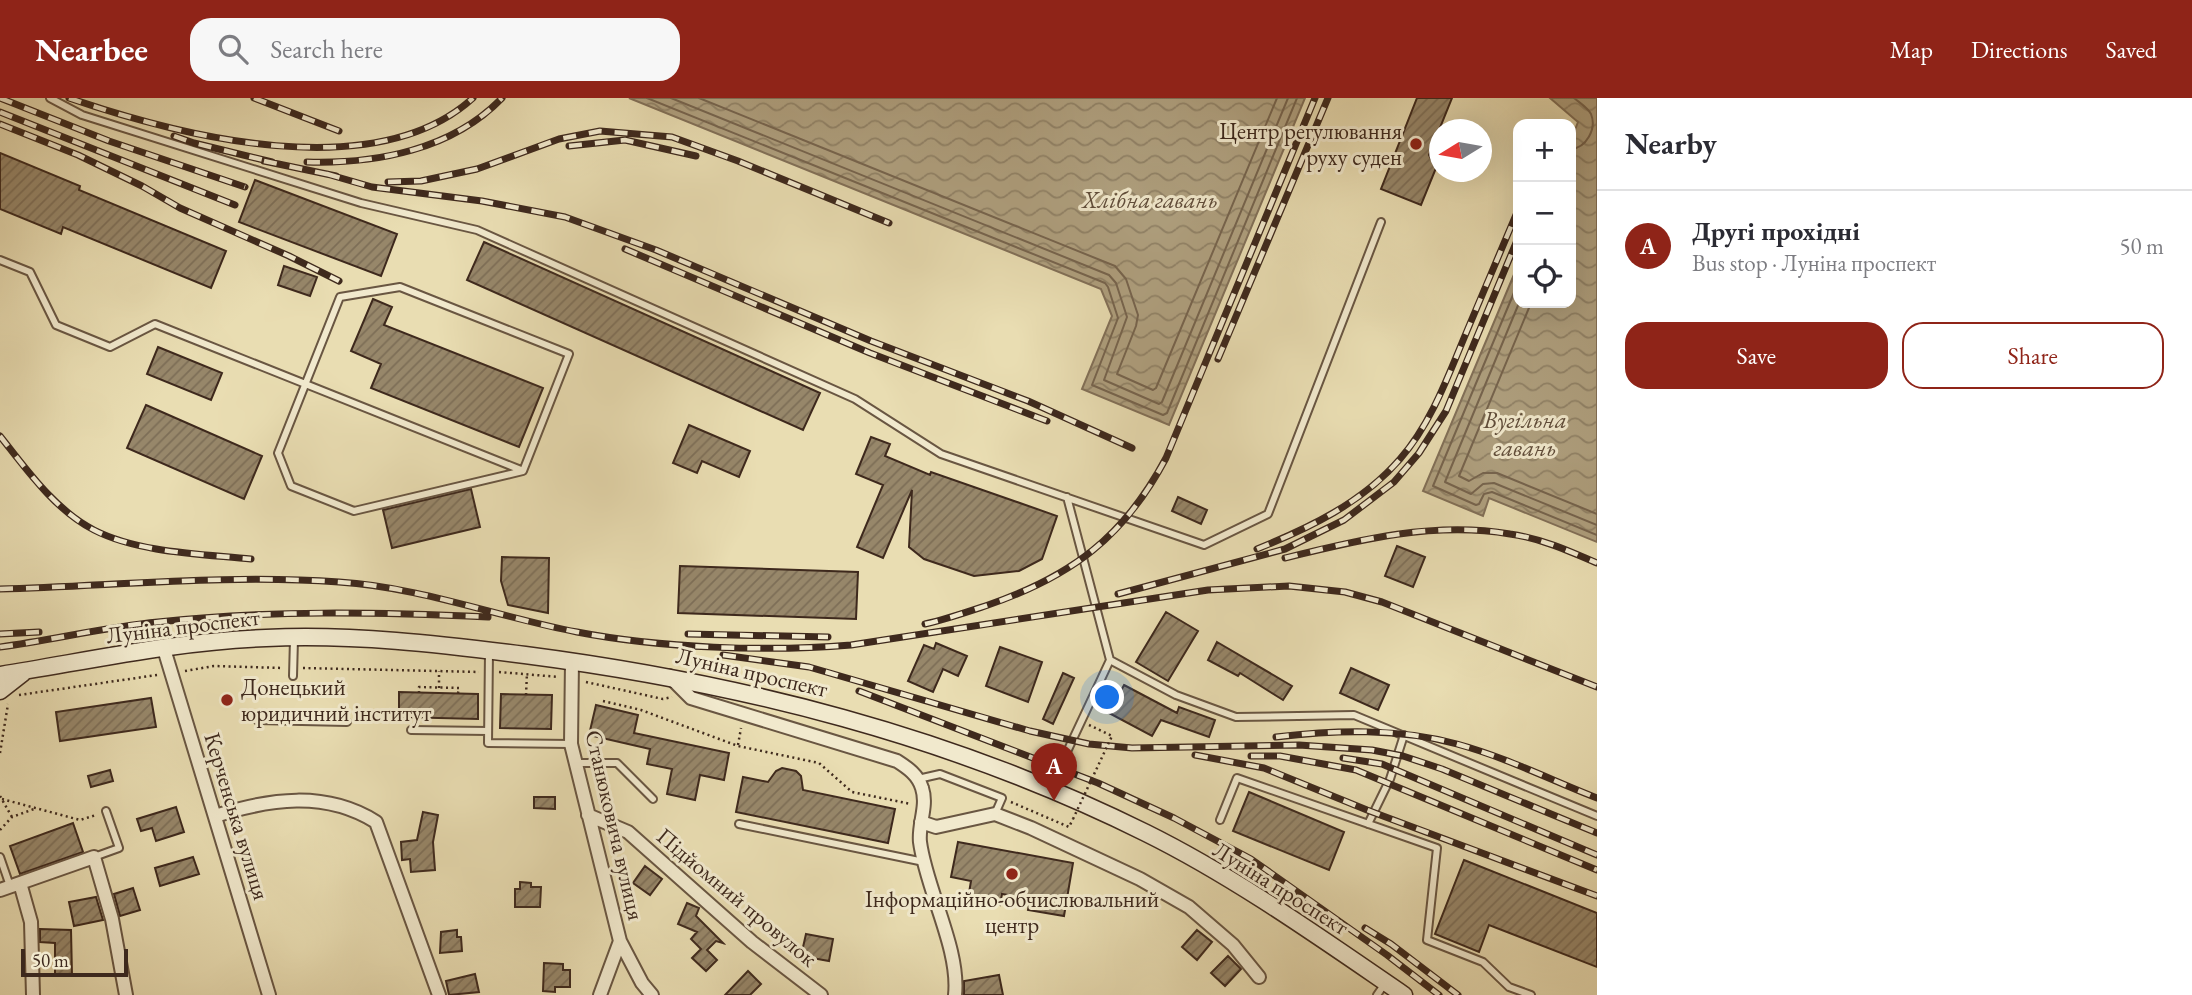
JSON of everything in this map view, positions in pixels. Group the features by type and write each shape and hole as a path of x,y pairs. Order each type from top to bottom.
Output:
{"street":[{"name":"Луніна проспект","path":"0,675 164,649 261,638 333,636 413,641 572,661 669,676 775,699 944,748 1050,788 1149,834 1320,937 1381,989 1405,995"},
{"name":"Керченська вулиця","path":"164,649 269,995"},
{"name":"Станюковича вулиця","path":"572,661 570,744 620,941 600,995"},
{"name":"Луніна проспект","path":"0,691 26,671"},
{"path":"669,676 691,698 897,761 909,768 922,788 924,807 920,844 954,965 955,995"},
{"path":"215,816 289,799 335,804 359,812 376,822 439,995"},
{"path":"921,822 936,827 995,814 1031,828 1140,879 1189,908 1233,945 1259,977"},
{"name":"Підйомний провулок","path":"588,815 617,825 628,832 752,942 821,995"},
{"path":"33,995 30,922 10,887 94,857 113,919 126,995"},
{"path":"620,941 642,983 652,995"}],"lane":[{"path":"50,98 82,116 361,203 477,230 855,398 941,454 1204,545 1268,514 1381,222"},
{"path":"0,260 30,272 56,325 110,347 155,324 523,471"},
{"path":"400,287 569,354 523,471 354,511 291,486 278,453 340,297 400,287"},
{"path":"1050,788 1110,660 1068,497"},
{"path":"293,672 294,637"},
{"path":"489,650 488,743 570,744"},
{"path":"1110,660 1176,695 1236,717 1354,715 1597,816"},
{"path":"292,711 292,721"},
{"path":"257,720 347,722"},
{"path":"411,730 488,731"},
{"path":"1368,824 1390,779 1404,735"},
{"path":"575,763 617,762 653,799"},
{"path":"918,779 940,774 1002,798 995,814"},
{"path":"1220,820 1237,778 1437,848 1427,940 1483,962 1509,987 1531,995"},
{"path":"94,857 119,848 106,811"},
{"path":"739,824 925,863"},
{"path":"0,857 10,887"}],"path":[{"path":"0,753 9,697 214,666 293,672 527,673 571,678 663,699"},
{"path":"439,671 439,688"},
{"path":"526,695 527,673"},
{"path":"419,692 419,687 458,688 458,694"},
{"path":"603,701 641,710 737,746 819,763 852,792 924,807"},
{"path":"1002,798 1069,827 1112,736 1089,725"},
{"path":"737,746 742,729"},
{"path":"1,797 80,820 106,811"},
{"path":"1,797 12,817"},
{"path":"0,830 12,817 36,808"},
{"path":"1069,811 1081,816"}],"water":[{"name":"Хлібна гавань","path":"629,98 1305,98 1169,425 1082,389 1112,316 1101,289"},
{"name":"Вугільна гавань","path":"1550,98 1597,98 1597,542 1489,498 1483,516 1423,491 1513,277 1513,308 1576,308 1578,122"}],"building":[{"path":"1417,98 1452,98 1444,119 1429,119 1430,182 1421,205 1381,189"},
{"path":"0,153 80,186 79,190 226,251 211,288 63,227 61,234 0,209"},
{"path":"255,180 397,234 381,276 239,222"},
{"path":"484,242 820,393 803,430 467,280"},
{"path":"284,266 317,277 310,296 278,285"},
{"path":"373,299 392,307 384,325 543,388 519,447 371,388 381,364 351,351"},
{"path":"158,347 222,373 211,400 147,374"},
{"path":"146,405 262,456 244,499 127,448"},
{"path":"689,425 750,451 739,477 702,461 697,473 673,463"},
{"path":"871,437 890,444 885,456 930,475 931,472 1057,516 1042,559 1019,571 974,576 924,559 909,547 912,490 883,558 857,547 883,485 856,474"},
{"path":"471,489 480,527 392,548 383,510"},
{"path":"1178,497 1207,510 1201,524 1172,511"},
{"path":"1397,546 1425,557 1413,587 1385,576"},
{"path":"502,557 549,558 548,613 508,605 501,581"},
{"path":"680,566 858,572 856,619 678,613"},
{"path":"1166,612 1198,631 1168,681 1136,662"},
{"path":"1217,642 1292,686 1283,700 1240,673 1238,676 1208,660"},
{"path":"936,643 967,656 958,676 943,669 933,692 908,681 924,645 934,649"},
{"path":"1000,647 1042,662 1028,702 986,686"},
{"path":"1351,668 1389,685 1378,710 1340,693"},
{"path":"1063,673 1074,678 1053,724 1043,719"},
{"path":"1124,685 1177,713 1179,707 1215,720 1209,737 1161,720 1152,736 1109,713"},
{"path":"399,692 478,694 478,719 399,717"},
{"path":"501,694 552,695 551,729 500,728"},
{"path":"151,698 156,727 60,741 56,712"},
{"path":"596,705 638,715 634,733 729,753 724,780 700,775 695,800 667,794 672,769 647,764 650,749 589,735"},
{"path":"782,768 796,771 801,776 803,790 895,809 888,843 736,812 743,777 768,782 776,771"},
{"path":"110,770 113,781 91,787 88,776"},
{"path":"1249,792 1344,832 1329,870 1233,831"},
{"path":"534,797 555,797 555,809 534,808"},
{"path":"176,807 184,832 156,841 152,828 141,831 137,819"},
{"path":"423,812 438,815 433,842 435,870 411,872 410,859 402,860 401,842 417,840"},
{"path":"73,823 83,852 20,874 10,846"},
{"path":"958,842 1073,863 1064,916 1028,910 1030,899 1002,894 1000,905 968,899 971,881 951,877"},
{"path":"193,857 199,874 160,886 155,868"},
{"path":"1464,860 1597,913 1597,967 1489,925 1479,952 1435,934"},
{"path":"645,866 662,879 650,895 633,883"},
{"path":"520,882 531,883 531,887 541,887 540,907 515,907 515,889 520,889"},
{"path":"133,888 140,910 120,916 114,894"},
{"path":"96,897 103,920 74,926 69,902"},
{"path":"687,903 699,908 696,916 723,943 716,941 707,950 717,960 706,971 692,958 701,949 691,939 697,932 678,924"},
{"path":"40,929 71,930 72,975 55,975 55,943 40,942"},
{"path":"457,930 457,937 461,937 462,951 440,953 441,932"},
{"path":"1197,930 1212,942 1197,960 1182,947"},
{"path":"806,934 833,939 829,961 801,956"},
{"path":"1228,956 1241,969 1225,986 1211,973"},
{"path":"544,963 563,964 563,970 570,970 570,987 555,987 555,992 543,991"},
{"path":"748,971 761,984 750,995 725,995"},
{"path":"475,974 479,992 449,995 446,981"},
{"path":"999,975 1003,995 964,995 964,981"}],"railway":[{"path":"0,98 109,141 245,187"},
{"path":"69,98 165,127 220,138 276,146 331,147 384,141 432,125 473,98"},
{"path":"254,98 339,131"},
{"path":"307,162 360,160 437,142 482,116 502,98"},
{"path":"925,624 1018,594 1070,567 1113,532 1150,486 1166,458 1315,98"},
{"path":"1218,359 1328,98"},
{"path":"0,112 235,205"},
{"path":"0,124 78,155 180,208 339,281"},
{"path":"388,182 421,181 477,169 559,139 600,131 672,137 889,223"},
{"path":"174,136 272,162"},
{"path":"569,146 625,140 696,156"},
{"path":"264,161 336,176"},
{"path":"327,174 372,187 482,201 565,217 656,250 871,341 1028,401 1132,448"},
{"path":"1257,549 1315,523 1352,501 1385,475 1411,446 1444,385 1513,222"},
{"path":"1118,594 1285,549 1344,520 1394,482 1419,453 1446,411 1515,245"},
{"path":"625,249 870,353 1047,421"},
{"path":"0,436 54,500 94,530 112,538 151,548 251,559"},
{"path":"1285,558 1396,534 1453,530 1521,536 1554,545 1597,563"},
{"path":"0,589 254,579 339,582 399,590 547,626 609,637 678,645 784,648 851,645 1208,590 1289,586 1345,592 1382,602 1597,687"},
{"path":"0,647 138,624 240,615 364,613 488,617"},
{"path":"0,634 39,632"},
{"path":"688,634 828,637"},
{"path":"723,655 809,667 1030,731 1089,744 1132,748 1299,745 1372,750 1403,756 1442,769 1597,833"},
{"path":"859,691 1098,783 1174,818 1251,859 1439,995"},
{"path":"1276,737 1367,732 1435,739 1493,755 1597,798"},
{"path":"1195,755 1264,768 1367,810 1597,896"},
{"path":"1251,756 1280,756 1356,770 1597,870"},
{"path":"1343,758 1382,764 1597,855"},
{"path":"1365,928 1391,944 1458,995"}],"place":[{"name":"Центр регулювання руху суден","path":"1416,144"},
{"name":"Донецький юридичний інститут","path":"227,700"},
{"name":"Другі прохідні","path":"1054,801"},
{"name":"Інформаційно-обчислювальний центр","path":"1012,874"}]}
